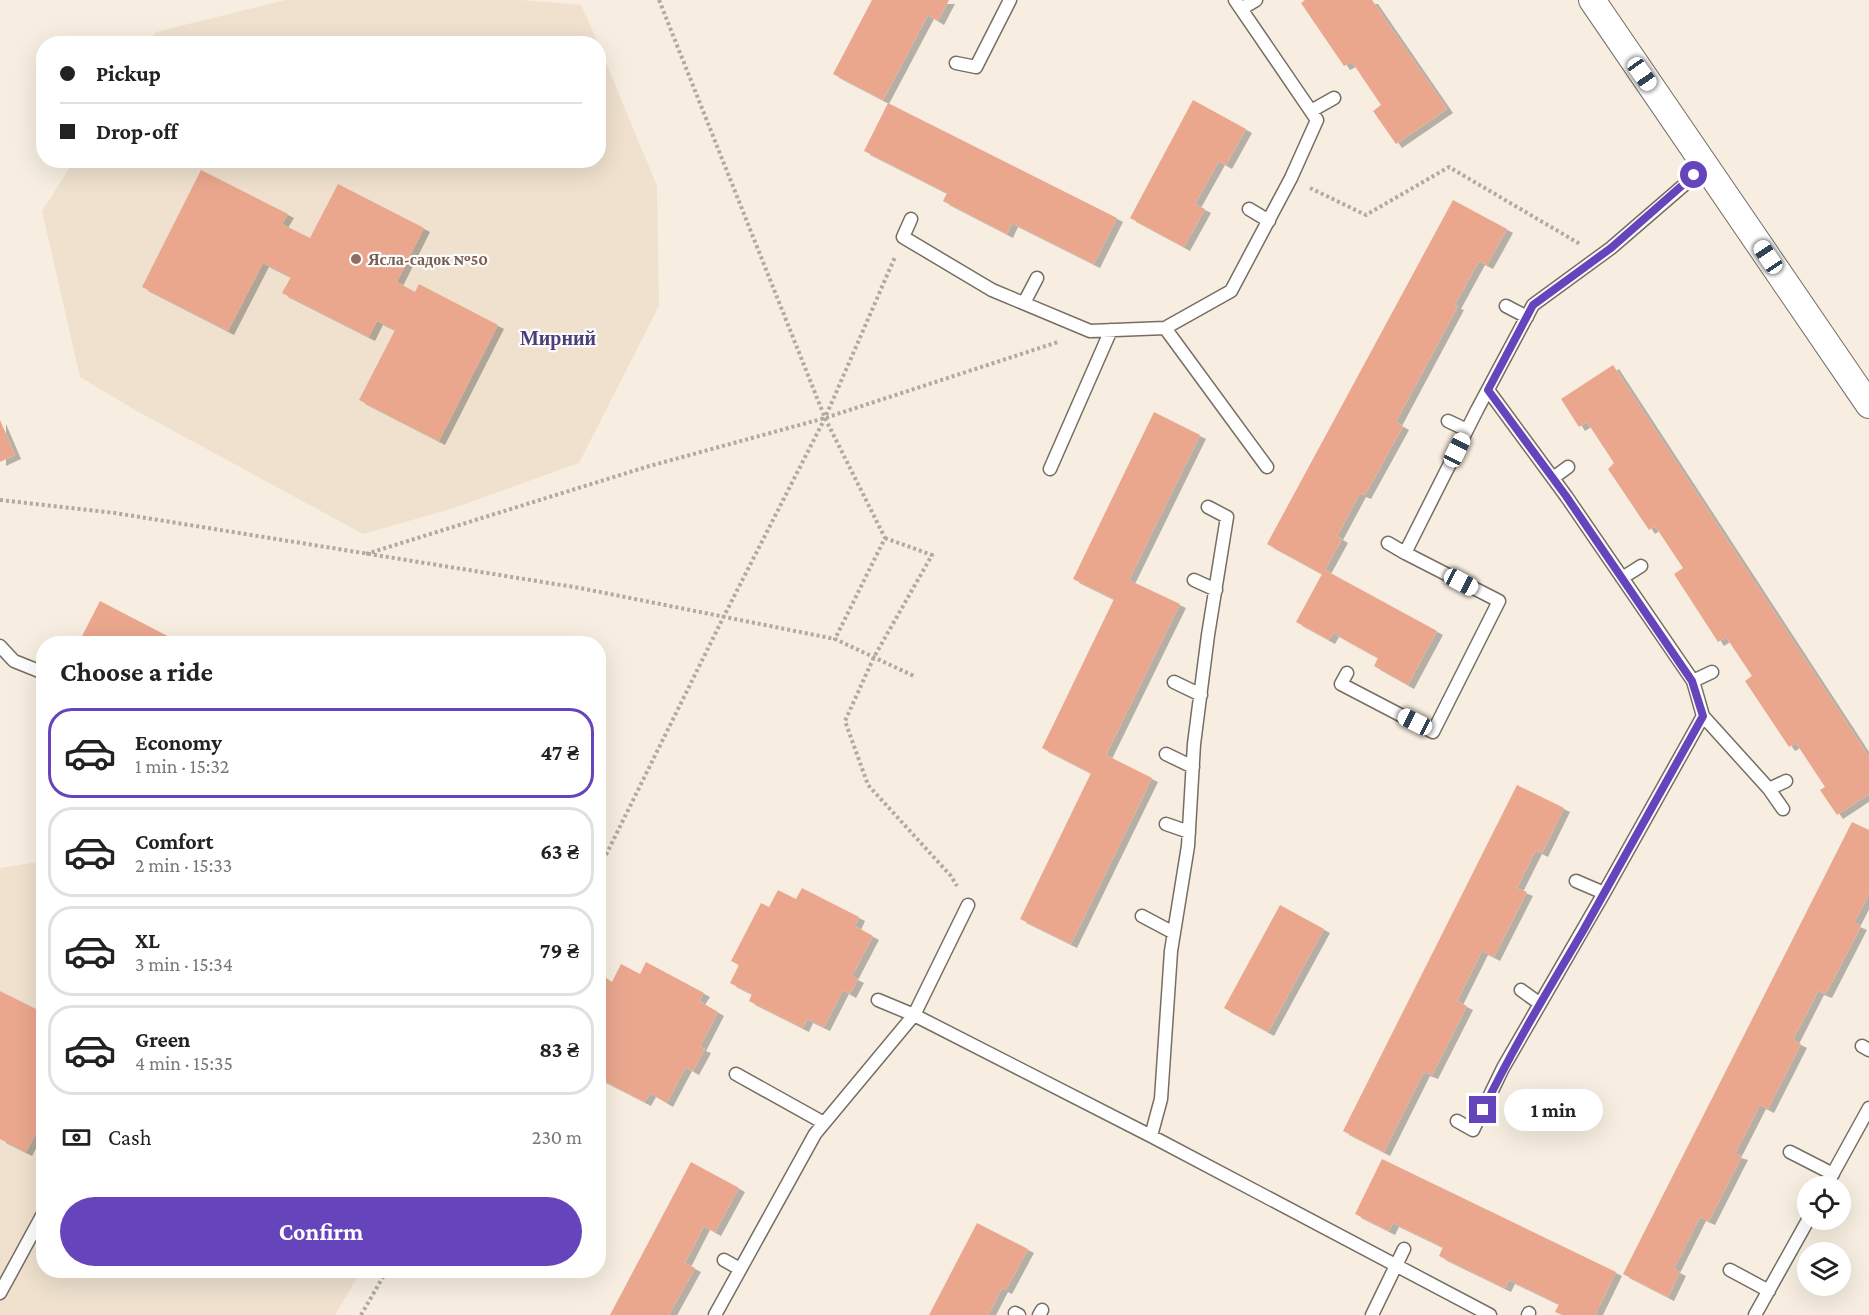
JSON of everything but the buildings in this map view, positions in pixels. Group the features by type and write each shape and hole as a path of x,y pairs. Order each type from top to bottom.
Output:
{"street":[{"path":"1592,0 1869,405"}],"lane":[{"path":"956,63 976,67 1010,0"},
{"path":"911,219 903,237 993,290 1090,332 1165,328 1231,291 1269,221 1317,120 1238,5 1256,0"},
{"path":"1311,111 1334,98"},
{"path":"1405,553 1533,305 1600,256 1706,165"},
{"path":"1249,209 1269,221"},
{"path":"1024,303 1036,278"},
{"path":"1506,306 1527,317"},
{"path":"1165,328 1267,467"},
{"path":"1050,469 1111,330"},
{"path":"1488,390 1552,478 1692,681 1703,716 1769,789 1783,809"},
{"path":"1449,421 1467,430"},
{"path":"1552,478 1568,467"},
{"path":"1151,1136 1161,1099 1171,951 1189,832 1200,695 1227,517 1208,507"},
{"path":"1347,674 1341,684 1433,732 1498,602 1388,543"},
{"path":"1622,578 1641,566"},
{"path":"1194,580 1216,590"},
{"path":"0,646 14,661 36,670"},
{"path":"1692,681 1712,672"},
{"path":"1174,682 1200,695"},
{"path":"1457,1120 1473,1130 1503,1068 1539,1003 1604,893 1703,716"},
{"path":"1166,754 1193,767"},
{"path":"1769,789 1786,781"},
{"path":"1166,824 1189,832"},
{"path":"1576,880 1604,893"},
{"path":"715,1315 815,1134 914,1015 968,905"},
{"path":"1142,916 1174,933"},
{"path":"1521,990 1539,1003"},
{"path":"878,1000 914,1015 1151,1136 1490,1315"},
{"path":"736,1074 824,1123"},
{"path":"1790,1152 1833,1174 1869,1108"},
{"path":"0,1293 36,1227"},
{"path":"1755,1315 1803,1230"},
{"path":"1372,1315 1404,1249"},
{"path":"724,1260 740,1269"},
{"path":"1730,1270 1769,1291"}],"path":[{"path":"659,0 825,418 885,538 932,555 874,657 845,721 868,785 951,876 968,905"},
{"path":"1290,178 1366,215 1449,167 1600,256"},
{"path":"606,855 825,418 903,237"},
{"path":"365,555 646,467 825,418 1090,332"},
{"path":"0,500 115,513 580,588 836,639 916,677"},
{"path":"836,639 885,538"},
{"path":"361,1315 382,1278"}],"shaded area":[{"path":"285,0 521,0 581,5 595,36 153,36 156,32"},
{"name":"Ясла-садок №50","path":"606,63 657,186 659,306 579,463 454,508 363,534 135,410 80,377 42,211 70,168 606,168"},
{"path":"36,862 36,1278 357,1278 335,1315 0,1315 0,868"}],"place":[{"name":"Ясла-садок №50","path":"356,259"}],"district":[{"name":"Мирний","path":"558,338"}],"route":[{"path":"1483,1110 1539,1003 1584,928 1703,716 1692,681 1566,496 1488,390 1533,305 1611,248 1694,175"}]}
